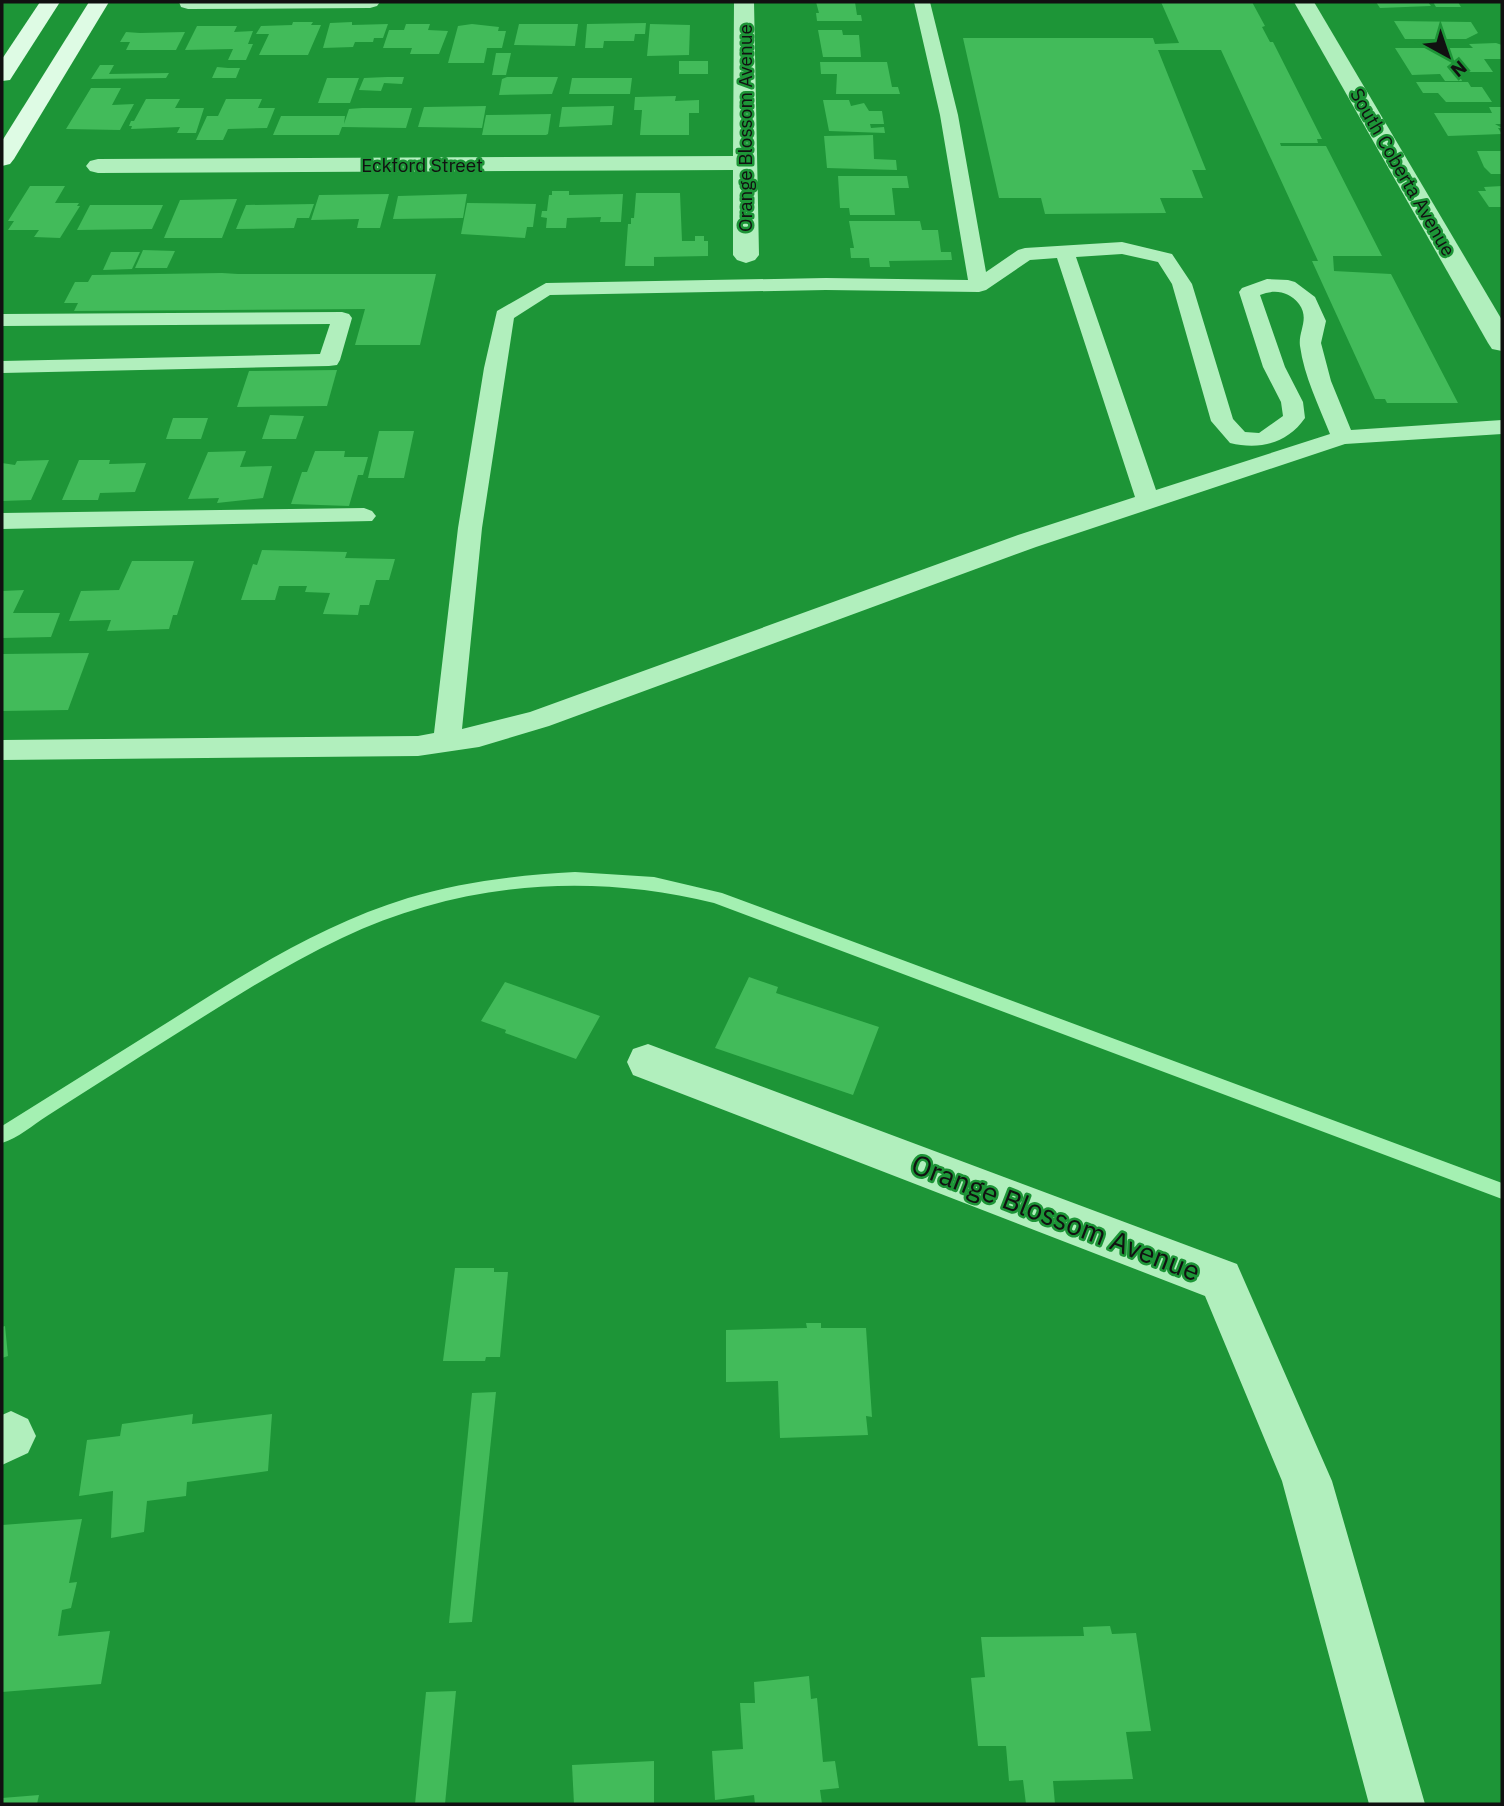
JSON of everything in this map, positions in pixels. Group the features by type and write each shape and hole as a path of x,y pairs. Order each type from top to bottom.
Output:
{"main road":[{"path":"2,75 50,2"},
{"path":"2,159 99,2"}],"street":[{"path":"188,3 370,2"},
{"name":"Orange Blossom Avenue","path":"744,2 746,255"},
{"name":"South Coberta Avenue","path":"1304,2 1502,343"},
{"name":"Eckford Street","path":"98,166 745,163"},
{"name":"Orange Blossom Avenue","path":"648,1062 1222,1280 1307,1480 1397,1804"}],"lane":[{"path":"922,2 949,115 979,286"},
{"path":"447,742 459,601 486,413 504,315 546,289 814,284 979,286 1025,254 1122,248 1165,258 1182,284 1222,421 1238,438 1264,440 1294,418 1292,402 1275,367 1249,292 1267,285 1288,286 1308,300 1317,321 1310,343 1320,381 1343,437"},
{"path":"1065,252 1148,501"},
{"path":"2,320 342,318 329,360 2,367"},
{"path":"2,750 418,746 479,737 539,719 1027,541 1343,437 1502,427"},
{"path":"2,521 364,516"}],"building":[{"path":"816,2 855,2 857,15 861,15 862,21 817,21 816,13 819,13"},
{"path":"1161,2 1252,2 1265,26 1262,27 1270,42 1273,42 1322,139 1317,139 1318,143 1280,143 1281,146 1326,146 1382,256 1333,256 1334,271 1391,274 1458,403 1387,403 1385,399 1375,399 1312,261 1318,261 1221,50 1158,50 1206,170 1192,170 1203,198 1160,198 1166,213 1045,214 1041,198 999,198 963,38 1153,38 1155,44 1179,43"},
{"path":"1376,2 1428,2 1431,6 1380,8"},
{"path":"1433,2 1458,2 1461,7 1436,7"},
{"path":"1394,21 1471,22 1478,33 1466,39 1405,39"},
{"path":"293,22 313,22 311,25 321,25 308,55 259,55 269,34 256,34 261,26 292,25"},
{"path":"352,22 352,25 388,24 383,38 374,38 373,42 355,42 353,47 323,48 330,23"},
{"path":"646,23 645,34 635,34 634,41 604,41 603,48 585,48 587,24"},
{"path":"406,24 430,24 428,30 448,31 439,54 410,54 412,48 383,48 389,30 404,30"},
{"path":"472,24 499,27 498,31 506,31 502,48 487,48 484,63 448,63 458,26"},
{"path":"519,24 578,24 575,46 514,45"},
{"path":"650,24 690,25 689,55 647,56"},
{"path":"197,26 237,26 234,32 253,31 248,44 253,44 246,60 228,60 233,49 185,50"},
{"path":"818,30 842,30 843,35 859,35 861,57 823,57"},
{"path":"126,32 185,32 176,50 126,50 130,42 120,42"},
{"path":"1469,44 1502,45 1502,59 1484,59 1493,72 1458,72 1462,81 1445,81 1440,74 1412,75 1395,48 1473,48"},
{"path":"496,53 511,53 506,75 492,75"},
{"path":"679,61 708,61 708,74 679,74"},
{"path":"820,62 887,62 892,87 898,87 900,94 836,94 837,74 821,74"},
{"path":"100,65 114,65 109,74 169,73 166,78 91,79"},
{"path":"217,67 240,68 236,78 212,78"},
{"path":"404,77 402,84 384,83 381,91 359,90 364,78"},
{"path":"558,77 552,94 499,95 502,79"},
{"path":"327,78 359,78 350,103 318,103"},
{"path":"572,78 632,78 630,94 569,94"},
{"path":"1416,82 1468,82 1471,87 1482,87 1492,102 1446,102 1438,93 1423,93"},
{"path":"91,88 121,88 112,105 134,104 120,130 66,129"},
{"path":"676,96 675,101 699,100 699,113 689,113 689,135 640,135 642,110 634,110 635,97"},
{"path":"146,99 180,99 175,108 204,108 196,133 177,133 180,127 131,129 131,121 134,121"},
{"path":"226,99 262,99 258,108 275,108 267,128 228,129 223,140 196,140 207,116 218,116"},
{"path":"823,100 849,100 851,106 864,103 869,111 882,111 884,124 870,124 871,128 884,127 885,133 829,131"},
{"path":"486,106 482,128 418,127 424,107"},
{"path":"614,106 612,125 559,127 562,107"},
{"path":"1489,107 1502,107 1502,124 1495,124 1502,128 1498,128 1502,134 1448,136 1434,113 1492,113"},
{"path":"412,108 406,128 342,127 339,135 273,135 281,116 345,116 344,124 349,109"},
{"path":"551,114 546,135 482,135 486,115"},
{"path":"873,135 874,159 896,160 897,170 827,168 824,136"},
{"path":"1477,151 1502,151 1502,174 1491,174 1484,167"},
{"path":"838,176 907,176 909,188 892,188 895,215 850,215 849,208 840,208"},
{"path":"30,186 65,186 55,203 79,203 77,206 80,206 60,238 34,237 39,230 8,230 14,221 8,221"},
{"path":"1502,186 1502,207 1489,207 1478,191 1486,191 1484,187"},
{"path":"552,191 569,191 569,195 623,194 621,222 600,222 601,217 567,218 566,228 546,228 547,218 541,217 542,211 547,211"},
{"path":"636,193 680,193 682,241 695,241 695,236 704,236 704,241 708,241 708,256 654,257 654,266 625,266 628,224 631,224 631,218 634,218"},
{"path":"389,194 380,228 357,228 359,219 311,220 319,195"},
{"path":"467,194 463,218 393,219 398,196"},
{"path":"237,199 222,238 164,238 180,200"},
{"path":"467,203 536,204 533,227 527,227 525,238 461,234"},
{"path":"314,204 309,218 297,218 294,228 236,229 246,205"},
{"path":"90,205 163,205 152,229 77,230"},
{"path":"849,221 920,221 922,230 938,230 941,252 951,252 952,260 889,261 890,267 870,267 869,258 851,258 850,248 854,248"},
{"path":"143,250 175,251 167,268 135,268"},
{"path":"111,252 140,252 132,269 103,270"},
{"path":"436,274 420,345 355,345 365,309 74,311 78,303 64,303 75,282 88,282 92,275"},
{"path":"337,370 327,406 237,407 249,371"},
{"path":"270,415 304,416 296,439 262,439"},
{"path":"173,418 208,418 201,439 166,439"},
{"path":"379,431 414,431 404,478 368,478"},
{"path":"246,451 240,467 272,466 263,498 217,503 219,498 188,499 208,452"},
{"path":"315,451 345,451 344,457 368,457 363,475 358,475 349,506 291,504 302,472 307,472"},
{"path":"49,460 31,500 2,501 2,463 15,465 17,461"},
{"path":"79,460 110,460 109,464 146,463 135,492 100,493 98,500 62,500"},
{"path":"262,550 347,552 345,558 395,559 389,580 376,580 369,605 360,605 358,615 323,614 330,593 305,592 307,586 279,586 275,600 241,600 253,564 257,565"},
{"path":"132,561 194,561 177,615 173,615 169,629 107,631 111,620 69,621 81,591 119,590"},
{"path":"24,590 13,613 60,613 51,637 2,638 2,591"},
{"path":"89,653 68,710 2,711 2,654"},
{"path":"749,977 778,987 776,993 879,1027 853,1095 715,1048"},
{"path":"505,982 600,1016 576,1059 505,1033 506,1030 481,1021"},
{"path":"455,1268 494,1268 494,1272 508,1272 500,1357 486,1357 485,1361 443,1361"},
{"path":"806,1323 821,1323 821,1328 866,1328 872,1417 866,1416 868,1435 780,1438 778,1381 726,1382 726,1330 807,1328"},
{"path":"5,1326 8,1356 2,1358 2,1327"},
{"path":"496,1392 472,1622 449,1623 472,1393"},
{"path":"193,1414 192,1424 272,1414 268,1471 187,1482 186,1496 147,1501 144,1532 111,1538 113,1491 79,1496 87,1440 120,1436 122,1424"},
{"path":"82,1519 69,1583 77,1582 71,1608 62,1610 58,1636 110,1631 101,1684 2,1692 2,1525"},
{"path":"1110,1626 1112,1634 1136,1633 1151,1731 1126,1732 1133,1779 1053,1781 1055,1804 1026,1804 1023,1780 1009,1781 1006,1746 978,1746 971,1678 985,1677 981,1637 1084,1636 1083,1627"},
{"path":"809,1676 811,1699 817,1698 823,1762 835,1761 839,1788 820,1790 822,1804 755,1804 754,1795 715,1800 712,1751 743,1749 740,1703 755,1703 754,1682"},
{"path":"456,1691 445,1804 415,1804 426,1692"},
{"path":"654,1761 654,1804 574,1804 572,1765"},
{"path":"39,1795 37,1804 2,1804 2,1798"}],"waterway":[{"path":"2,1135 272,967 338,932 372,918 443,895 495,885 548,880 628,880 677,887 716,897 1502,1191"}]}
